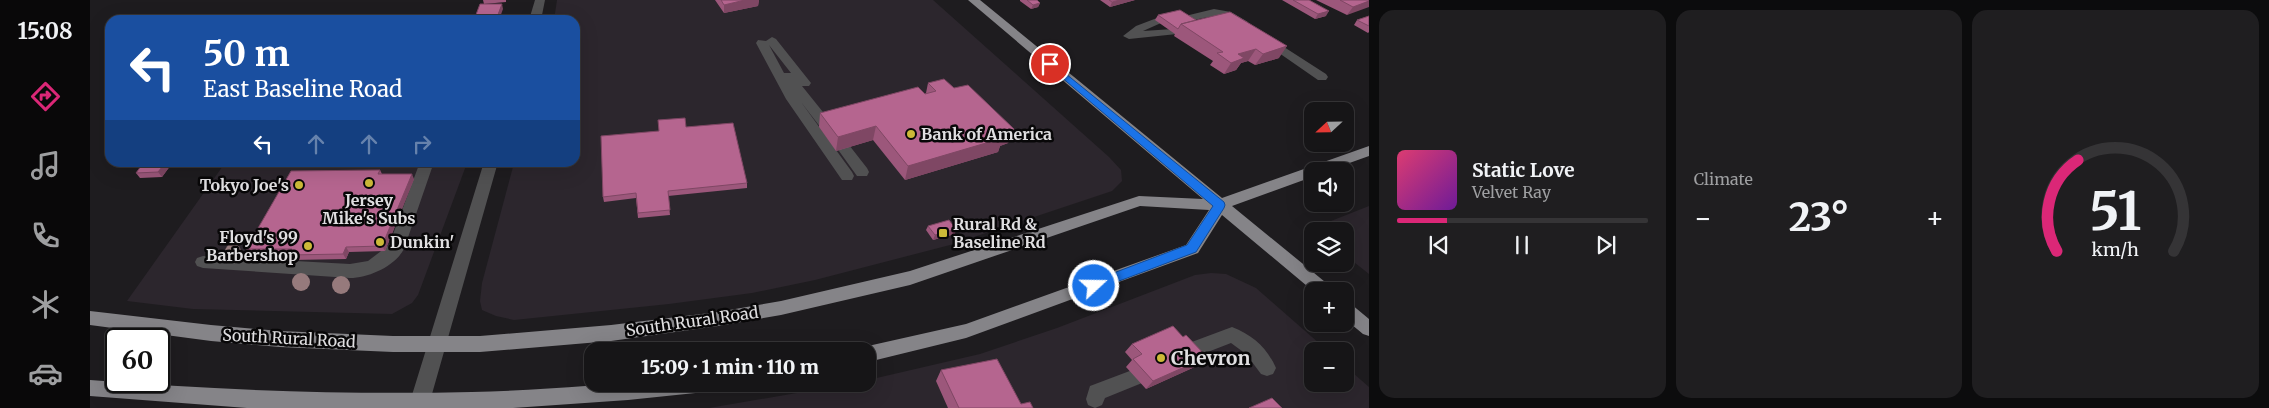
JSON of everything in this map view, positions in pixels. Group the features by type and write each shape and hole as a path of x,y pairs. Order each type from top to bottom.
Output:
{"main road":[{"path":"973,0 1313,282"},
{"name":"South Rural Road","path":"1338,162 1369,151"},
{"name":"South Rural Road","path":"90,318 211,334 280,339 437,344 480,344 611,333 772,310 910,278 1139,202 1220,205 1304,174"},
{"path":"876,352 957,333 1006,318 1192,249 1220,205"},
{"path":"1354,316 1369,328"},
{"path":"90,388 261,405 419,407 549,401 632,392"}],"street":[{"path":"536,15 540,0"},
{"path":"1186,20 1219,12 1234,16 1322,77"},
{"path":"1164,26 1129,36 1140,28 1164,26"},
{"path":"831,124 767,42 792,99 848,176"},
{"path":"849,147 867,171"},
{"path":"203,262 344,271 360,271 374,266 396,249 426,167"},
{"path":"419,407 490,167"},
{"path":"1187,352 1232,335 1257,351 1267,368"},
{"path":"1095,399 1097,392 1135,376"}],"shaded area":[{"path":"557,0 933,0 1109,157 1121,170 1122,181 1112,191 950,245 815,280 752,293 669,304 514,320 496,316 482,310 480,301 482,283 513,167 580,167 580,15 555,15"},
{"path":"222,167 466,167 418,295 412,303 392,314 193,309 127,301"},
{"path":"1369,206 1369,274 1354,262 1354,222 1330,222"},
{"path":"1226,274 1256,288 1304,332 1318,342 1304,342 1304,392 1354,392 1354,374 1369,387 1369,408 709,408 802,392 876,392 876,378 980,354 1057,328 1195,275"}],"building":[{"path":"721,0 745,0 724,5"},
{"path":"1027,0 1037,0 1040,3 1033,5"},
{"path":"1293,0 1309,0 1329,11 1318,14"},
{"path":"1340,0 1369,0 1369,1 1353,7"},
{"path":"480,4 502,4 498,15 476,15"},
{"path":"1180,10 1196,20 1181,24 1178,29 1158,15"},
{"path":"1230,12 1287,46 1263,54 1256,49 1238,54 1244,58 1231,63 1217,53 1223,52 1181,24"},
{"path":"1369,16 1369,26 1357,20"},
{"name":"Bank of America","path":"944,79 954,88 968,85 1014,129 999,134 1003,138 908,166 876,126 838,137 820,113 918,87 925,94 936,91 928,83"},
{"path":"685,118 686,127 733,123 747,183 668,191 670,210 638,213 636,193 603,197 601,136 659,131 658,120"},
{"path":"140,167 162,167 158,172 136,173"},
{"path":"380,170 378,174 412,174 382,246 346,247 343,254 289,255 292,249 246,249 291,171"},
{"path":"949,220 956,229 935,235 928,226"},
{"name":"Chevron","path":"1173,326 1183,337 1186,335 1207,357 1153,381 1133,359 1142,354 1132,344"},
{"path":"997,359 1021,404 1030,402 1033,408 959,408 941,370"},
{"path":"1272,398 1282,408 1249,408"}],"place":[{"name":"Bank of America","path":"911,134"},
{"name":"Jersey Mike's Subs","path":"369,183"},
{"name":"Tokyo Joe's","path":"299,185"},
{"name":"Rural Rd & Baseline Rd","path":"943,233"},
{"name":"Dunkin'","path":"380,242"},
{"name":"Floyd's 99 Barbershop","path":"308,246"},
{"name":"Chevron","path":"1161,358"}],"route":[{"path":"1050,64 1220,205 1192,249 1094,286"}]}
